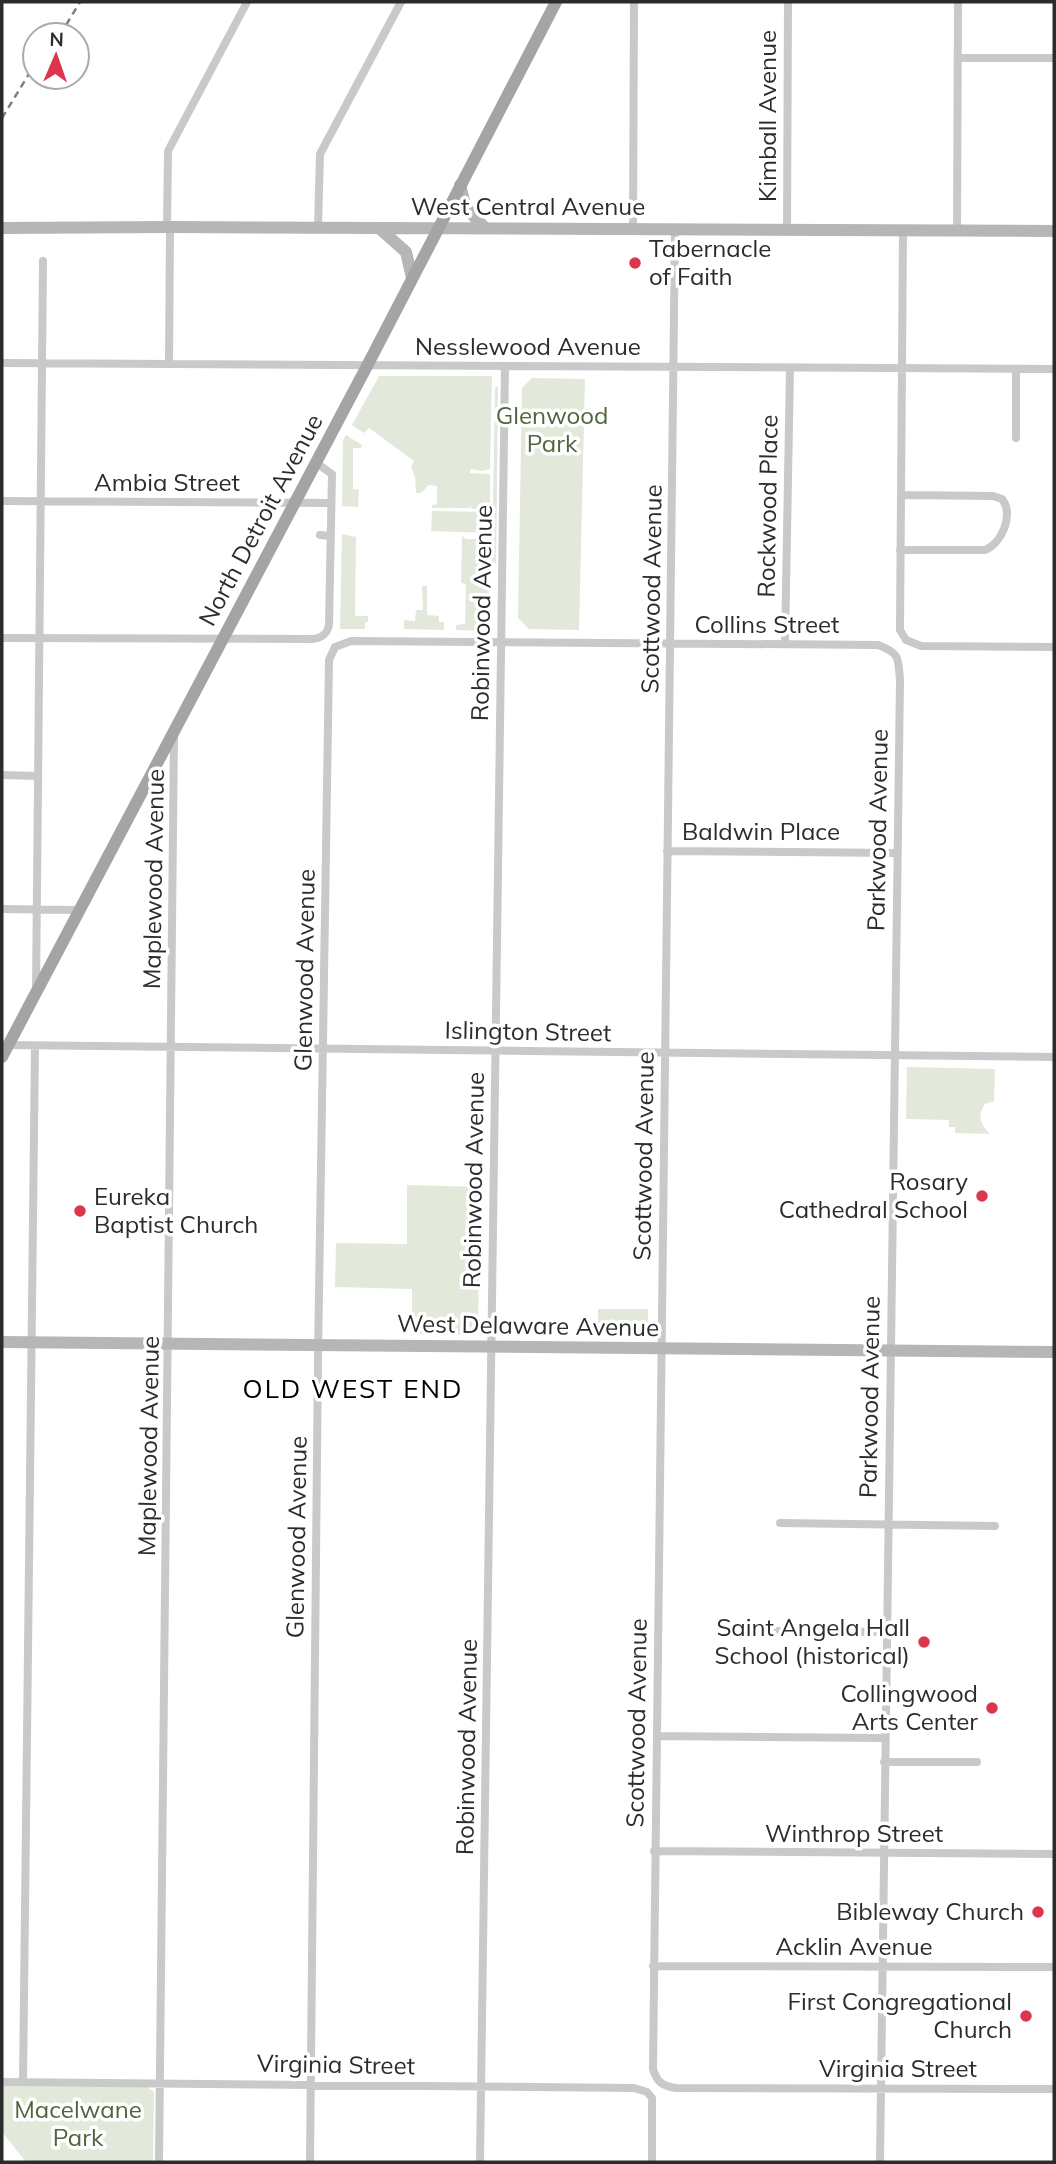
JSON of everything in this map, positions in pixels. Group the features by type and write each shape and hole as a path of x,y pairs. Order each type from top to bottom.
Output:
{"main road":[{"name":"North Detroit Avenue","path":"4,1049 36,994 222,639 286,530 294,503 556,2"},
{"path":"460,184 466,208 485,228"},
{"name":"West Central Avenue","path":"2,228 1054,231"},
{"path":"379,228 406,252 412,278"},
{"name":"West Delaware Avenue","path":"2,1342 1054,1352"}],"street":[{"path":"169,364 168,151 247,2"},
{"path":"318,227 320,154 401,2"},
{"path":"633,229 635,2"},
{"name":"Kimball Avenue","path":"787,230 788,2"},
{"path":"957,231 958,2"},
{"path":"958,58 1054,58"},
{"name":"Scottwood Avenue","path":"659,2082 653,2069 653,1966 674,229"},
{"path":"903,231 900,630 906,640 921,646 1054,647"},
{"path":"36,994 43,261"},
{"name":"Nesslewood Avenue","path":"2,363 1054,369"},
{"name":"Robinwood Avenue","path":"480,2162 505,366"},
{"name":"Rockwood Place","path":"785,644 790,368"},
{"path":"1016,369 1016,438"},
{"path":"2,638 322,637 328,630 332,474 315,462"},
{"path":"900,550 985,550 1000,537 1006,509 1002,499 993,496 901,495"},
{"name":"Ambia Street","path":"2,501 331,503"},
{"path":"320,536 331,536"},
{"name":"Collins Street","path":"329,660 335,648 347,642 878,645"},
{"name":"Parkwood Avenue","path":"878,645 893,651 898,657 900,680 880,2162"},
{"name":"Glenwood Avenue","path":"310,2162 318,1345 329,660"},
{"name":"Maplewood Avenue","path":"159,2162 174,730"},
{"path":"2,775 37,776"},
{"name":"Baldwin Place","path":"667,851 897,853"},
{"path":"2,909 79,910"},
{"path":"23,2082 34,1046"},
{"name":"Islington Street","path":"4,1049 34,1046 172,1047 1054,1057"},
{"path":"780,1523 995,1526"},
{"path":"777,1631 886,1632"},
{"path":"657,1736 884,1738"},
{"path":"884,1762 977,1762"},
{"name":"Winthrop Street","path":"654,1852 1054,1854"},
{"name":"Acklin Avenue","path":"653,1966 1054,1967"},
{"name":"Virginia Street","path":"2,2082 634,2088 652,2098 652,2162"},
{"name":"Virginia Street","path":"659,2082 676,2088 1054,2089"}],"green space":[{"path":"379,376 492,376 490,469 470,469 470,473 490,474 490,509 472,509 470,505 470,508 432,508 432,505 437,504 437,486 429,485 421,493 416,493 411,467 414,461 369,428 364,433 352,425"},
{"name":"Glenwood Park","path":"532,378 585,379 579,630 529,629 518,618 522,388"},
{"path":"495,387 498,387 496,563 492,563"},
{"path":"346,435 362,445 361,448 353,448 353,489 359,490 358,507 342,506 343,440"},
{"path":"432,511 490,512 490,533 431,531"},
{"path":"342,534 356,537 355,616 368,616 365,629 340,629"},
{"path":"462,536 466,539 482,539 483,536 490,536 488,631 456,630 456,625 465,624 466,584 461,583"},
{"path":"422,586 427,586 427,615 439,616 439,622 444,622 444,630 404,629 404,620 415,621 416,610 423,610"},
{"path":"907,1067 995,1069 994,1101 985,1104 980,1116 990,1134 955,1133 955,1127 949,1127 949,1120 906,1119"},
{"path":"407,1185 480,1187 476,1335 412,1334 412,1289 335,1287 336,1243 407,1244"},
{"path":"598,1309 648,1309 648,1336 598,1335"},
{"name":"Macelwane Park","path":"2,2086 147,2087 154,2092 153,2162 26,2162 2,2132"}],"railway":[{"path":"68,21 80,2"},
{"path":"2,118 21,87"}],"place":[{"name":"Tabernacle of Faith","path":"635,263"},
{"name":"Rosary Cathedral School","path":"982,1196"},
{"name":"Eureka Baptist Church","path":"80,1211"},
{"name":"Saint Angela Hall School (historical)","path":"924,1642"},
{"name":"Collingwood Arts Center","path":"992,1708"},
{"name":"Bibleway Church","path":"1038,1912"},
{"name":"First Congregational Church","path":"1026,2016"}],"district":[{"name":"OLD WEST END","path":"353,1389"}]}
